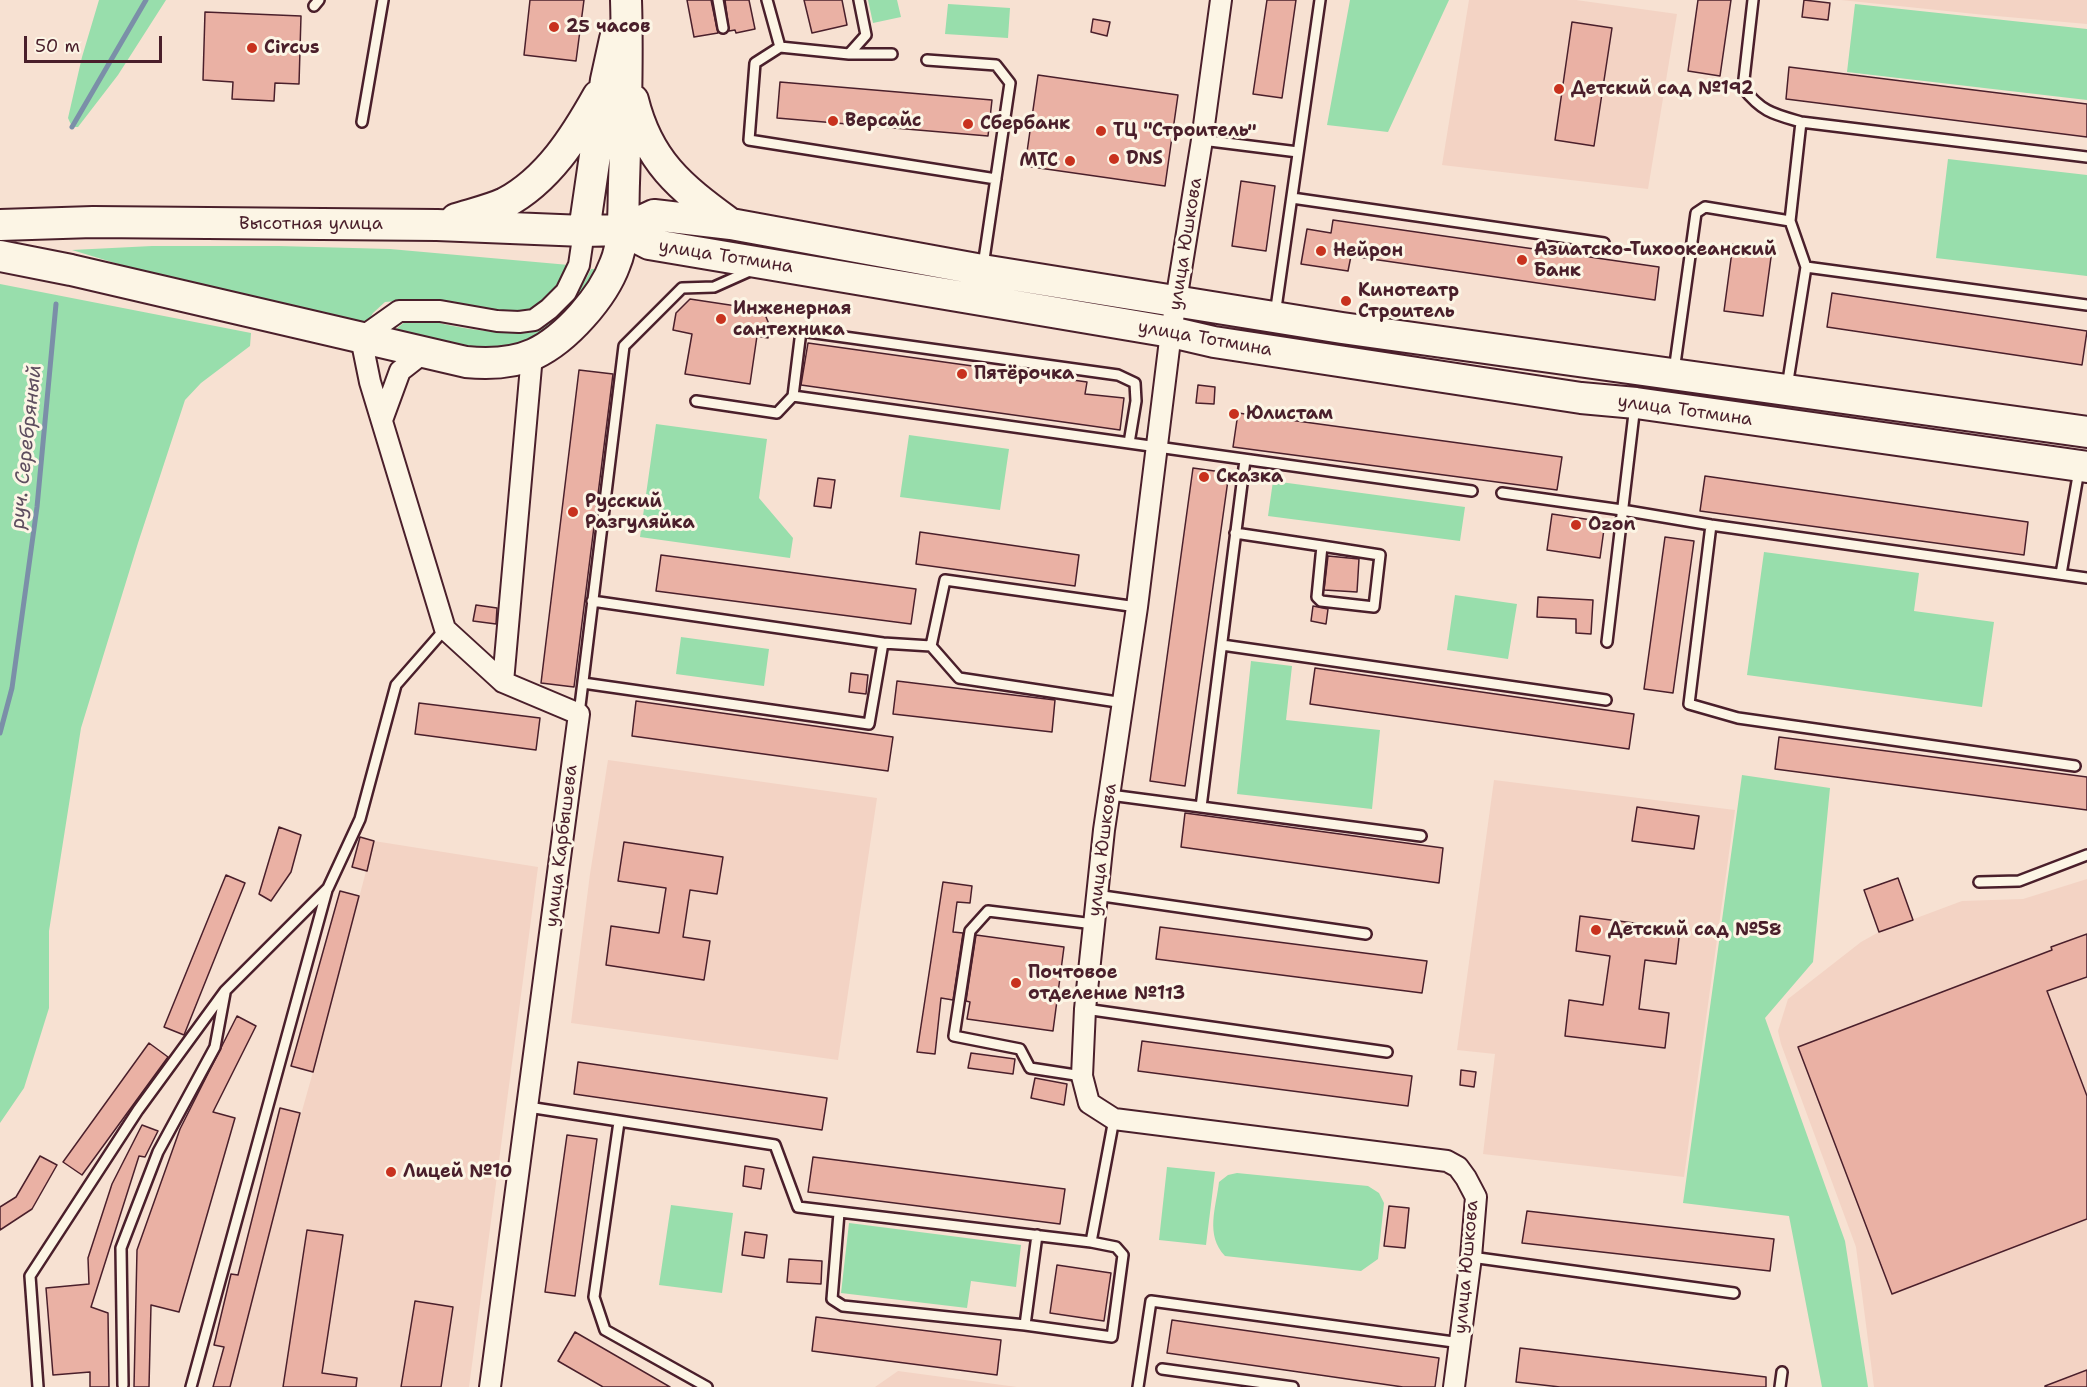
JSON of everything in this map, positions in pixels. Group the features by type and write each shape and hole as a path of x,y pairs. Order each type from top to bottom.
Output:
{"main road":[{"path":"584,231 617,79 625,0"},
{"path":"617,79 656,157 692,196 731,224"},
{"path":"437,225 504,203 532,184 561,155 617,79"},
{"path":"0,256 71,270 423,353 484,364 532,355 548,346 582,316 602,291 616,263 622,230 617,79"},
{"name":"улица Тотмина","path":"622,230 654,215 731,224 982,270 1275,317 2087,432"},
{"name":"Высотная улица","path":"0,225 93,222 437,225 584,231 622,230"},
{"name":"улица Тотмина","path":"622,230 649,244 1171,332 1225,344 1569,396 1636,403 2083,466"}],"street":[{"name":"улица Юшкова","path":"1221,0 1202,140 1171,332 1137,607 1096,895 1085,1009 1082,1076 1089,1103 1114,1119 1447,1161 1458,1167 1476,1197 1471,1257 1454,1387"},
{"path":"579,714 503,682 445,629 370,382 361,338 399,311 441,311 497,321 534,320 566,292 579,265 584,231"},
{"path":"382,420 400,371 423,353"},
{"path":"503,682 532,355"},
{"name":"улица Карбышева","path":"490,1387 579,714"}],"lane":[{"path":"362,122 383,0"},
{"path":"718,0 723,28"},
{"path":"767,0 780,47"},
{"path":"849,54 866,35 859,0"},
{"path":"1275,317 1320,0"},
{"path":"1753,0 1743,88 1753,101 1767,112 1801,122 2087,157"},
{"path":"892,54 849,54 780,47 754,63 749,140 996,179"},
{"path":"927,60 996,65 1010,83 982,270"},
{"path":"1787,390 1806,267 1790,221 1801,122"},
{"path":"1202,140 1298,152"},
{"path":"1292,198 1605,243"},
{"path":"1673,374 1696,213 1705,207 1790,221"},
{"path":"579,714 624,346 682,288 714,287 767,263"},
{"path":"1806,267 2087,305"},
{"path":"696,401 777,413 793,396 801,331 1118,375 1135,383 1136,401 1130,443"},
{"path":"793,396 1472,491"},
{"path":"1607,642 1636,403"},
{"path":"1201,807 1245,460"},
{"path":"2061,574 2083,466"},
{"path":"1502,493 2087,578"},
{"path":"1711,525 1689,704 1738,718 2075,766"},
{"path":"1234,533 1322,546 1380,555 1374,608 1321,601 1317,597 1322,546"},
{"path":"931,646 945,580 1137,607"},
{"path":"592,601 882,643 931,646 959,678 1124,703"},
{"path":"191,1387 328,888 360,819 396,685 445,629"},
{"path":"583,683 869,724 882,643"},
{"path":"1222,645 1606,700"},
{"path":"1110,795 1421,836"},
{"path":"1978,882 2019,881 2087,855"},
{"path":"38,1387 30,1276 138,1110 225,991 328,888"},
{"path":"1096,895 1366,934"},
{"path":"1082,1076 1030,1068 1020,1049 954,1036 970,931 988,911 1094,924"},
{"path":"123,1384 121,1248 158,1152 215,1047 225,991"},
{"path":"1085,1009 1387,1052"},
{"path":"528,1107 775,1145 798,1207 1037,1235 1116,1247 1123,1256 1112,1337 1025,1325 843,1306 832,1299 839,1213"},
{"path":"1091,1242 1114,1119"},
{"path":"619,1122 594,1297 605,1330 707,1387"},
{"path":"1025,1325 1037,1235"},
{"path":"1471,1257 1734,1293"},
{"path":"1138,1387 1151,1301 1461,1343"},
{"path":"1162,1369 1293,1387"},
{"path":"1780,1387 1782,1372"}],"shaded area":[{"name":"Детский сад №192","path":"1469,0 1576,0 1677,14 1648,189 1442,165"},
{"path":"1841,0 2087,0 2087,24 1985,15"},
{"path":"608,760 877,798 838,1060 571,1023 590,874"},
{"name":"Детский сад №58","path":"1494,780 1735,810 1684,1177 1483,1154 1495,1054 1457,1050"},
{"name":"Лицей №10","path":"374,841 538,867 469,1387 229,1387 268,1231"},
{"path":"2087,879 2087,1387 1874,1387 1856,1247 1778,1031 1788,999 1861,942 1879,932 1962,901 2023,899"},
{"path":"898,1371 1017,1387 875,1387"}],"green space":[{"path":"99,0 166,0 118,75 78,127 72,127 68,118 82,57"},
{"path":"868,0 897,0 901,17 873,23"},
{"path":"1350,0 1449,0 1388,132 1327,125"},
{"path":"948,4 1010,8 1008,38 945,34"},
{"path":"1855,4 2087,29 2087,100 1847,72"},
{"path":"1948,159 2087,175 2087,276 1936,258"},
{"path":"152,246 390,249 569,265 564,276 548,297 522,315 503,314 421,299 385,302 373,313 367,323 138,270 72,250"},
{"path":"591,269 598,269 587,291 544,334 498,350 453,345 403,333 396,329 408,320 418,319 495,332 514,332 534,328 564,309 579,290"},
{"path":"0,284 251,333 250,346 201,383 185,400 138,543 81,728 49,931 49,1008 24,1088 0,1123"},
{"path":"656,424 767,439 759,498 793,538 790,558 640,537"},
{"path":"909,435 1009,449 1000,510 900,497"},
{"path":"1273,481 1465,507 1460,541 1268,516"},
{"path":"1764,552 1919,573 1914,611 1994,622 1982,707 1747,675"},
{"path":"1455,595 1517,604 1508,659 1447,650"},
{"path":"681,637 769,649 764,686 676,674"},
{"path":"1251,661 1292,666 1286,720 1380,730 1372,809 1237,794"},
{"path":"1742,775 1830,788 1813,962 1765,1018 1845,1241 1868,1387 1822,1387 1789,1216 1683,1203"},
{"path":"1167,1167 1215,1172 1206,1245 1159,1240"},
{"path":"1237,1173 1368,1186 1379,1193 1384,1203 1378,1259 1361,1271 1225,1256 1215,1239 1214,1211 1219,1182 1228,1175"},
{"path":"671,1205 733,1213 722,1293 659,1285"},
{"path":"849,1223 1021,1245 1016,1287 971,1281 967,1308 841,1293"}],"building":[{"name":"25 часов","path":"530,0 584,0 576,61 524,55"},
{"path":"687,0 711,0 718,33 694,37"},
{"path":"725,0 749,0 755,29 736,33 735,30 729,31"},
{"path":"804,0 842,0 847,25 812,33"},
{"path":"1267,0 1296,0 1282,98 1253,94"},
{"path":"1698,0 1731,0 1720,76 1688,71"},
{"path":"1804,0 1830,3 1828,20 1802,17"},
{"name":"Circus","path":"205,12 301,16 299,84 275,83 274,101 232,99 233,82 203,80"},
{"path":"1093,19 1110,22 1107,36 1091,32"},
{"path":"1572,22 1612,28 1594,146 1555,140"},
{"path":"1789,67 2087,104 2087,137 1786,99"},
{"name":"ТЦ \"Строитель\"","path":"1038,75 1178,95 1165,186 1025,166"},
{"path":"780,82 992,100 988,136 777,118"},
{"path":"1241,181 1275,186 1266,251 1232,246"},
{"path":"1333,220 1659,267 1655,300 1351,256 1348,271 1301,264 1307,229 1331,233"},
{"path":"1733,244 1772,250 1763,316 1724,311"},
{"path":"1832,293 2087,331 2082,365 1827,327"},
{"path":"690,299 763,310 769,324 768,338 757,336 750,384 685,374 692,334 673,330 676,313"},
{"path":"808,343 1087,382 1085,394 1124,398 1120,430 801,385"},
{"path":"579,370 613,374 574,687 541,683"},
{"path":"1198,385 1215,387 1214,404 1196,403"},
{"path":"1238,413 1562,457 1557,490 1233,447"},
{"path":"1193,468 1229,473 1185,786 1150,781"},
{"path":"1705,476 2028,522 2024,555 1700,511"},
{"path":"818,478 835,480 831,508 814,506"},
{"path":"1552,514 1605,522 1600,558 1547,550"},
{"path":"920,532 1079,555 1075,586 916,564"},
{"path":"1665,537 1694,541 1673,693 1644,689"},
{"path":"661,555 916,589 911,624 656,591"},
{"path":"1328,556 1359,559 1357,592 1324,590"},
{"path":"1538,597 1593,600 1591,634 1576,633 1576,619 1537,617"},
{"path":"476,605 497,608 496,624 473,621"},
{"path":"1313,606 1328,609 1326,624 1311,621"},
{"path":"1315,668 1634,714 1629,749 1310,704"},
{"path":"851,673 868,675 866,694 849,692"},
{"path":"897,681 1055,700 1052,732 893,714"},
{"path":"636,701 893,737 888,771 632,736"},
{"path":"419,703 540,718 536,750 415,734"},
{"path":"1779,737 2087,777 2087,810 1775,769"},
{"path":"1637,807 1699,816 1694,849 1632,841"},
{"path":"1185,813 1443,848 1439,883 1181,847"},
{"path":"279,827 301,835 291,872 271,901 259,894"},
{"path":"360,837 374,841 367,871 352,867"},
{"path":"624,842 723,857 717,894 690,890 683,937 710,941 704,980 606,965 611,926 659,933 666,888 618,881"},
{"path":"226,875 245,883 184,1035 164,1027"},
{"path":"1898,878 1913,920 1879,932 1864,890"},
{"path":"943,882 972,886 970,903 957,902 953,932 963,933 953,1000 941,998 935,1054 917,1052"},
{"path":"340,891 359,896 313,1072 291,1066"},
{"path":"1580,916 1680,929 1676,964 1645,960 1639,1009 1669,1013 1665,1048 1565,1036 1569,1000 1603,1005 1610,956 1576,951"},
{"path":"1160,927 1427,961 1422,993 1156,959"},
{"path":"2087,934 2087,977 2047,991 2087,1096 2087,1219 1892,1294 1798,1047 2052,950 2051,947"},
{"name":"Почтовое отделение №113","path":"976,935 1064,947 1053,1031 967,1019 970,1002 966,1001"},
{"path":"237,1016 256,1026 213,1112 235,1118 179,1312 151,1305 149,1387 134,1387 137,1250 180,1129"},
{"path":"1142,1041 1412,1076 1408,1106 1138,1071"},
{"path":"149,1043 168,1057 82,1175 63,1162"},
{"path":"971,1053 1015,1059 1013,1074 968,1068"},
{"path":"578,1062 827,1098 822,1130 574,1094"},
{"path":"1461,1070 1476,1072 1474,1087 1460,1085"},
{"path":"1035,1078 1067,1084 1064,1105 1031,1098"},
{"path":"280,1108 300,1113 230,1387 213,1387 224,1347 214,1345 231,1274 238,1275"},
{"path":"142,1125 158,1131 145,1157 139,1156 91,1307 108,1313 109,1387 90,1387 90,1372 53,1375 46,1288 89,1284 88,1258 112,1184"},
{"path":"567,1135 597,1139 575,1296 545,1292"},
{"path":"40,1156 57,1165 32,1209 0,1230 0,1207 16,1197"},
{"path":"813,1157 1065,1189 1060,1224 808,1192"},
{"path":"745,1166 764,1169 761,1189 743,1186"},
{"path":"1389,1206 1409,1208 1405,1248 1384,1246"},
{"path":"1527,1211 1774,1239 1770,1271 1522,1243"},
{"path":"307,1230 343,1235 322,1373 357,1378 356,1387 283,1387"},
{"path":"745,1232 767,1235 764,1258 742,1255"},
{"path":"789,1259 822,1261 821,1284 787,1282"},
{"path":"1057,1265 1111,1273 1104,1321 1050,1313"},
{"path":"415,1301 453,1307 441,1387 401,1387"},
{"path":"816,1317 1001,1340 997,1375 812,1351"},
{"path":"1172,1320 1439,1358 1435,1387 1403,1387 1167,1353"},
{"path":"575,1332 670,1387 603,1387 558,1361"},
{"path":"1520,1348 1766,1377 1766,1387 1560,1387 1516,1382"},
{"path":"2087,1370 2087,1387 2045,1387 2045,1386"}],"waterway":[{"name":"руч. Серебряный","path":"72,127 146,0"},
{"name":"руч. Серебряный","path":"0,733 12,688 37,507 56,304"}],"place":[{"name":"25 часов","path":"554,27"},
{"name":"Circus","path":"252,48"},
{"name":"Детский сад №192","path":"1559,89"},
{"name":"Версайс","path":"833,121"},
{"name":"Сбербанк","path":"968,124"},
{"name":"ТЦ \"Строитель\"","path":"1101,131"},
{"name":"DNS","path":"1114,159"},
{"name":"МТС","path":"1070,161"},
{"name":"Нейрон","path":"1321,251"},
{"name":"Азиатско-Тихоокеанский Банк","path":"1522,260"},
{"name":"Кинотеатр Строитель","path":"1346,301"},
{"name":"Инженерная сантехника","path":"721,319"},
{"name":"Пятёрочка","path":"962,374"},
{"name":"Юлистам","path":"1234,414"},
{"name":"Сказка","path":"1204,477"},
{"name":"Русский Разгуляйка","path":"573,512"},
{"name":"Ozon","path":"1576,525"},
{"name":"Детский сад №58","path":"1596,930"},
{"name":"Почтовое отделение №113","path":"1016,983"},
{"name":"Лицей №10","path":"391,1172"}]}
